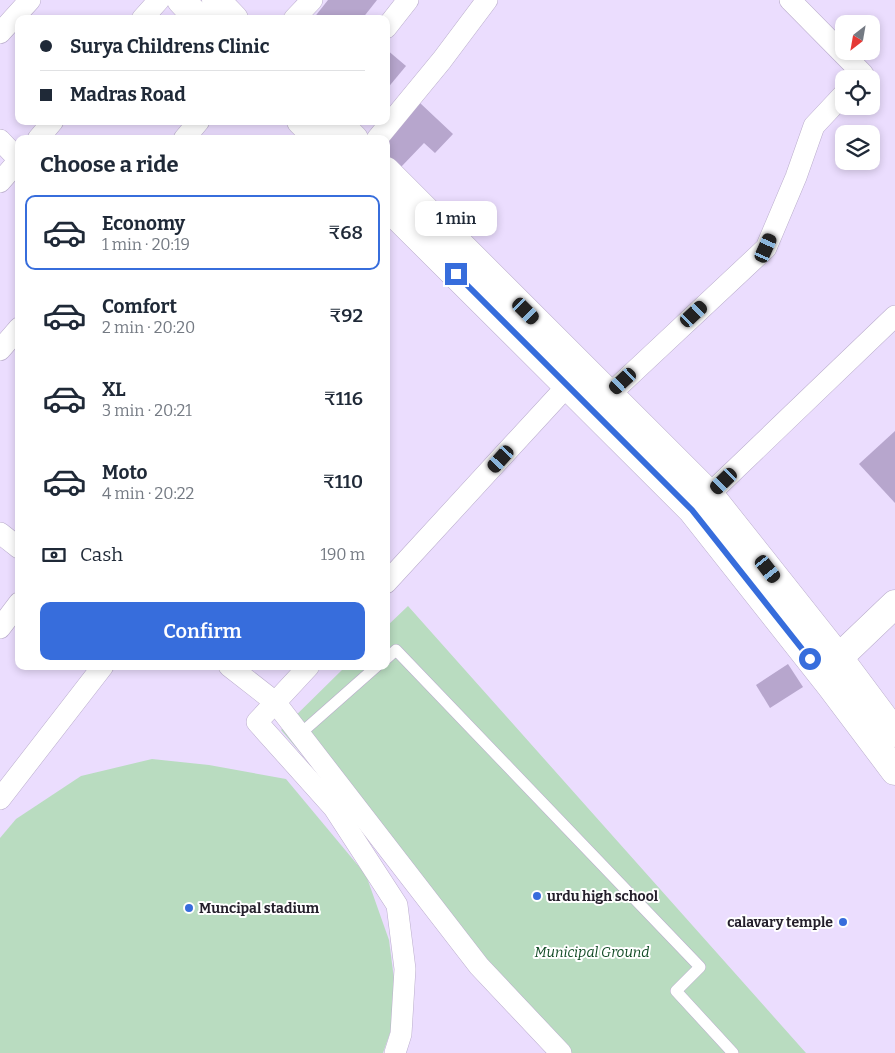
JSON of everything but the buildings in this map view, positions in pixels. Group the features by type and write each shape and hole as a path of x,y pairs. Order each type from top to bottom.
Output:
{"main road":[{"path":"181,0 195,15"},
{"path":"216,0 230,15"},
{"path":"305,125 314,135"},
{"path":"340,125 350,135"},
{"path":"390,175 609,395 701,502 835,672 895,733"},
{"path":"390,209 568,385 701,502"},
{"path":"835,672 895,604"},
{"path":"835,672 895,626"},
{"path":"835,672 895,770"}],"street":[{"path":"16,15 30,0"},
{"path":"146,15 159,0"},
{"path":"298,15 312,0"},
{"path":"390,23 408,0"},
{"path":"390,123 442,60 487,0"},
{"path":"790,0 859,70"},
{"path":"0,33 15,16"},
{"path":"609,395 766,248 796,177 814,126 835,104"},
{"path":"41,135 50,125"},
{"path":"188,135 196,125"},
{"path":"380,135 389,125"},
{"path":"0,140 15,156"},
{"path":"0,182 15,165"},
{"path":"701,502 895,316"},
{"path":"0,350 15,333"},
{"path":"390,579 568,385"},
{"path":"0,534 15,545"},
{"path":"0,628 15,608"},
{"path":"0,799 101,670"},
{"path":"233,670 275,702 479,966 561,1053"},
{"path":"305,670 257,722 334,808 397,905 406,969 401,1034 395,1053"}],"lane":[{"path":"390,655 396,650 700,967 676,991 733,1053"},
{"path":"300,734 373,670"}],"green space":[{"name":"Municipal Ground","path":"408,606 806,1053 557,1053 281,730 342,670 390,670 390,623"},
{"name":"Muncipal stadium","path":"152,759 209,765 286,779 366,875 389,940 398,1010 383,1053 0,1053 0,838 16,819 81,776"}],"place":[{"name":"urdu high school","path":"537,896"},
{"name":"Muncipal stadium","path":"189,908"},
{"name":"calavary temple","path":"843,922"}],"route":[{"path":"456,274 692,510 810,659"}]}
